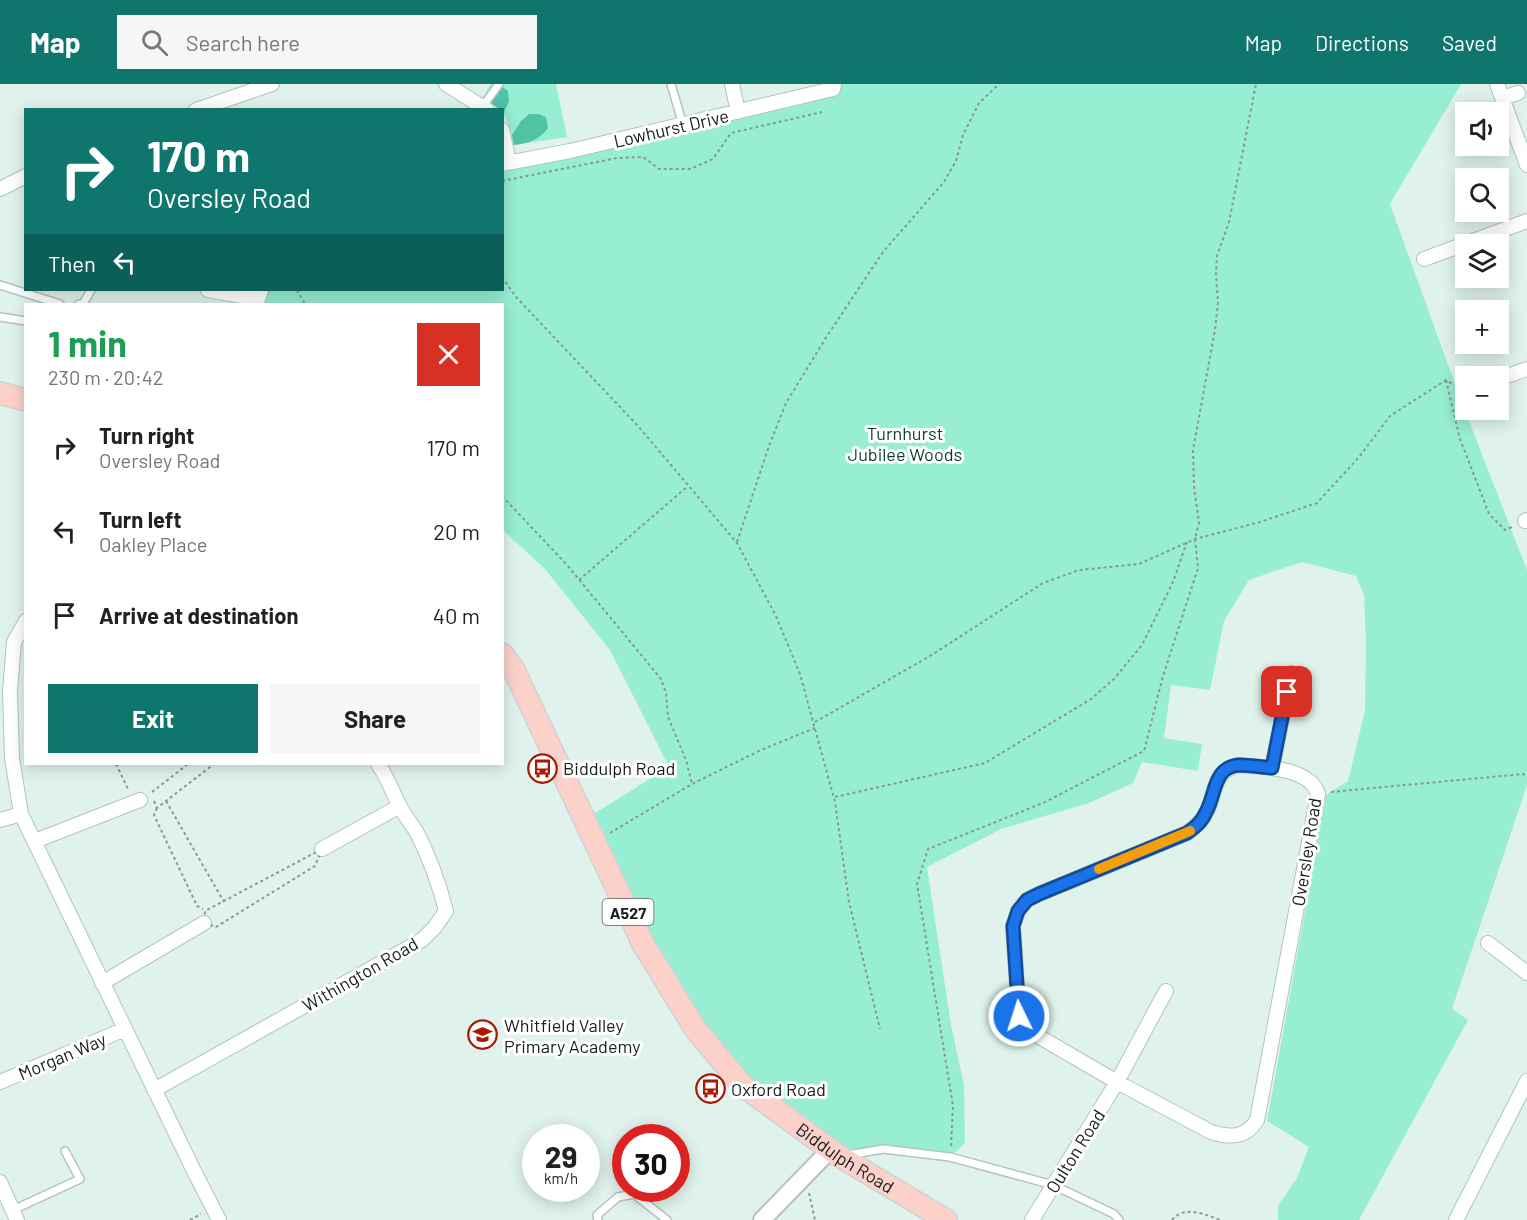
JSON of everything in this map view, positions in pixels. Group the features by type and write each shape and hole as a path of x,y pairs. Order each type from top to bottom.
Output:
{"main road":[{"path":"0,393 24,399"},
{"name":"Biddulph Road","path":"504,657 513,668 643,944 696,1030 743,1086 835,1153 946,1220"}],"street":[{"path":"202,108 272,84"},
{"path":"446,84 485,108"},
{"path":"732,84 738,112"},
{"name":"Lowhurst Drive","path":"506,163 570,151 738,112 833,89 834,84"},
{"path":"1497,84 1527,165"},
{"path":"1502,98 1518,93"},
{"path":"504,146 506,163"},
{"path":"0,189 24,177"},
{"path":"1424,259 1527,221"},
{"path":"218,291 258,299 261,291"},
{"path":"1509,376 1527,369"},
{"path":"24,624 14,642 10,691 12,758 21,814 219,1220"},
{"path":"1272,768 1291,673"},
{"name":"Withington Road","path":"154,1090 422,940 435,927 446,911 429,857 400,806 388,778 379,765"},
{"name":"Oversley Road","path":"1238,765 1272,768 1309,780 1316,787 1317,794 1257,1120 1252,1129 1241,1135 1226,1136 1211,1132 1117,1082 1031,1032 1019,1016 1013,926 1018,911 1027,900 1187,833 1204,817 1219,776 1227,769 1238,765"},
{"path":"35,841 137,801"},
{"path":"322,849 400,806"},
{"path":"0,820 21,814"},
{"path":"102,982 204,917"},
{"path":"1488,943 1527,973"},
{"name":"Oulton Road","path":"1032,1220 1117,1082 1166,991"},
{"name":"Morgan Way","path":"0,1082 125,1029"},
{"path":"1456,1220 1527,1081"},
{"path":"762,1220 806,1175 835,1153"},
{"path":"0,1182 15,1215"}],"lane":[{"path":"485,108 499,84"},
{"path":"671,84 683,124"},
{"path":"0,285 57,303"},
{"path":"0,316 24,321"},
{"path":"835,1153 883,1149 950,1158 1053,1185 1114,1214 1119,1220"},
{"path":"15,1215 80,1179 65,1151"},
{"path":"598,1220 597,1215 618,1197 634,1194 667,1220"}],"path":[{"path":"737,543 769,446 786,403 883,252 944,182 956,161 963,135 979,103 999,84"},
{"path":"950,1158 953,1106 917,884 928,849 1043,803 1144,751 1163,676 1198,568 1195,538 1199,523 1194,487 1193,450 1215,330 1218,302 1217,256 1229,222 1256,84"},
{"path":"504,182 617,158 643,157 659,169 690,169 713,159 731,132 822,112"},
{"path":"504,280 516,297 638,426 737,543 776,616 800,674 834,797 849,902 880,1029"},
{"path":"814,723 930,656 1044,583 1079,570 1138,564 1195,538 1260,522 1317,503 1360,456 1390,416 1446,380"},
{"path":"1446,380 1455,386"},
{"path":"1446,380 1460,439 1485,503 1490,514 1505,530"},
{"path":"579,580 688,486"},
{"path":"504,498 579,580 661,680 666,693 668,717 686,760 692,784"},
{"path":"834,797 985,763 1091,699 1114,679 1142,645 1173,582 1188,542"},
{"path":"594,843 692,784 761,750 816,728"},
{"path":"117,765 137,801"},
{"path":"157,808 150,794 187,765"},
{"path":"213,765 157,808 154,815 197,906 204,917 216,927 315,866 322,849"},
{"path":"1317,794 1523,774 1527,776"},
{"path":"166,801 224,902"},
{"path":"204,917 224,902 322,849"},
{"path":"806,1175 815,1220"},
{"path":"1172,1220 1176,1215 1193,1210 1220,1220"}],"green space":[{"path":"491,84 556,84 567,137 514,145 504,116 504,108 499,108 485,93"},
{"name":"Turnhurst Jubilee Woods","path":"834,84 1461,84 1390,204 1455,384 1455,420 1469,420 1527,570 1527,785 1452,1009 1468,1020 1359,1220 1278,1220 1278,1206 1297,1178 1309,1147 1267,1121 1326,795 1348,781 1365,711 1364,595 1356,576 1302,562 1249,580 1224,621 1210,690 1171,685 1164,738 1202,744 1198,771 1142,762 1133,783 1089,803 1001,829 927,867 951,1025 964,1085 965,1143 950,1157 883,1149 833,1162 696,1030 584,820 669,767 610,650 545,569 504,531 504,303 259,303 263,291 504,291 504,164"},
{"path":"501,86 508,91 509,101 504,113 504,108 498,108 487,100"},
{"path":"529,114 546,117 548,128 533,140 514,145 512,135 521,121"}],"slow traffic":[{"path":"1099,869 1190,831"}],"place":[{"name":"Biddulph Road","path":"542,768"},
{"name":"Whitfield Valley Primary Academy","path":"483,1035"},
{"name":"Oxford Road","path":"710,1089"}],"route":[{"path":"1019,1016 1013,926 1018,911 1027,900 1187,833 1199,824 1208,811 1219,776 1227,769 1238,765 1272,768 1287,692"}]}
